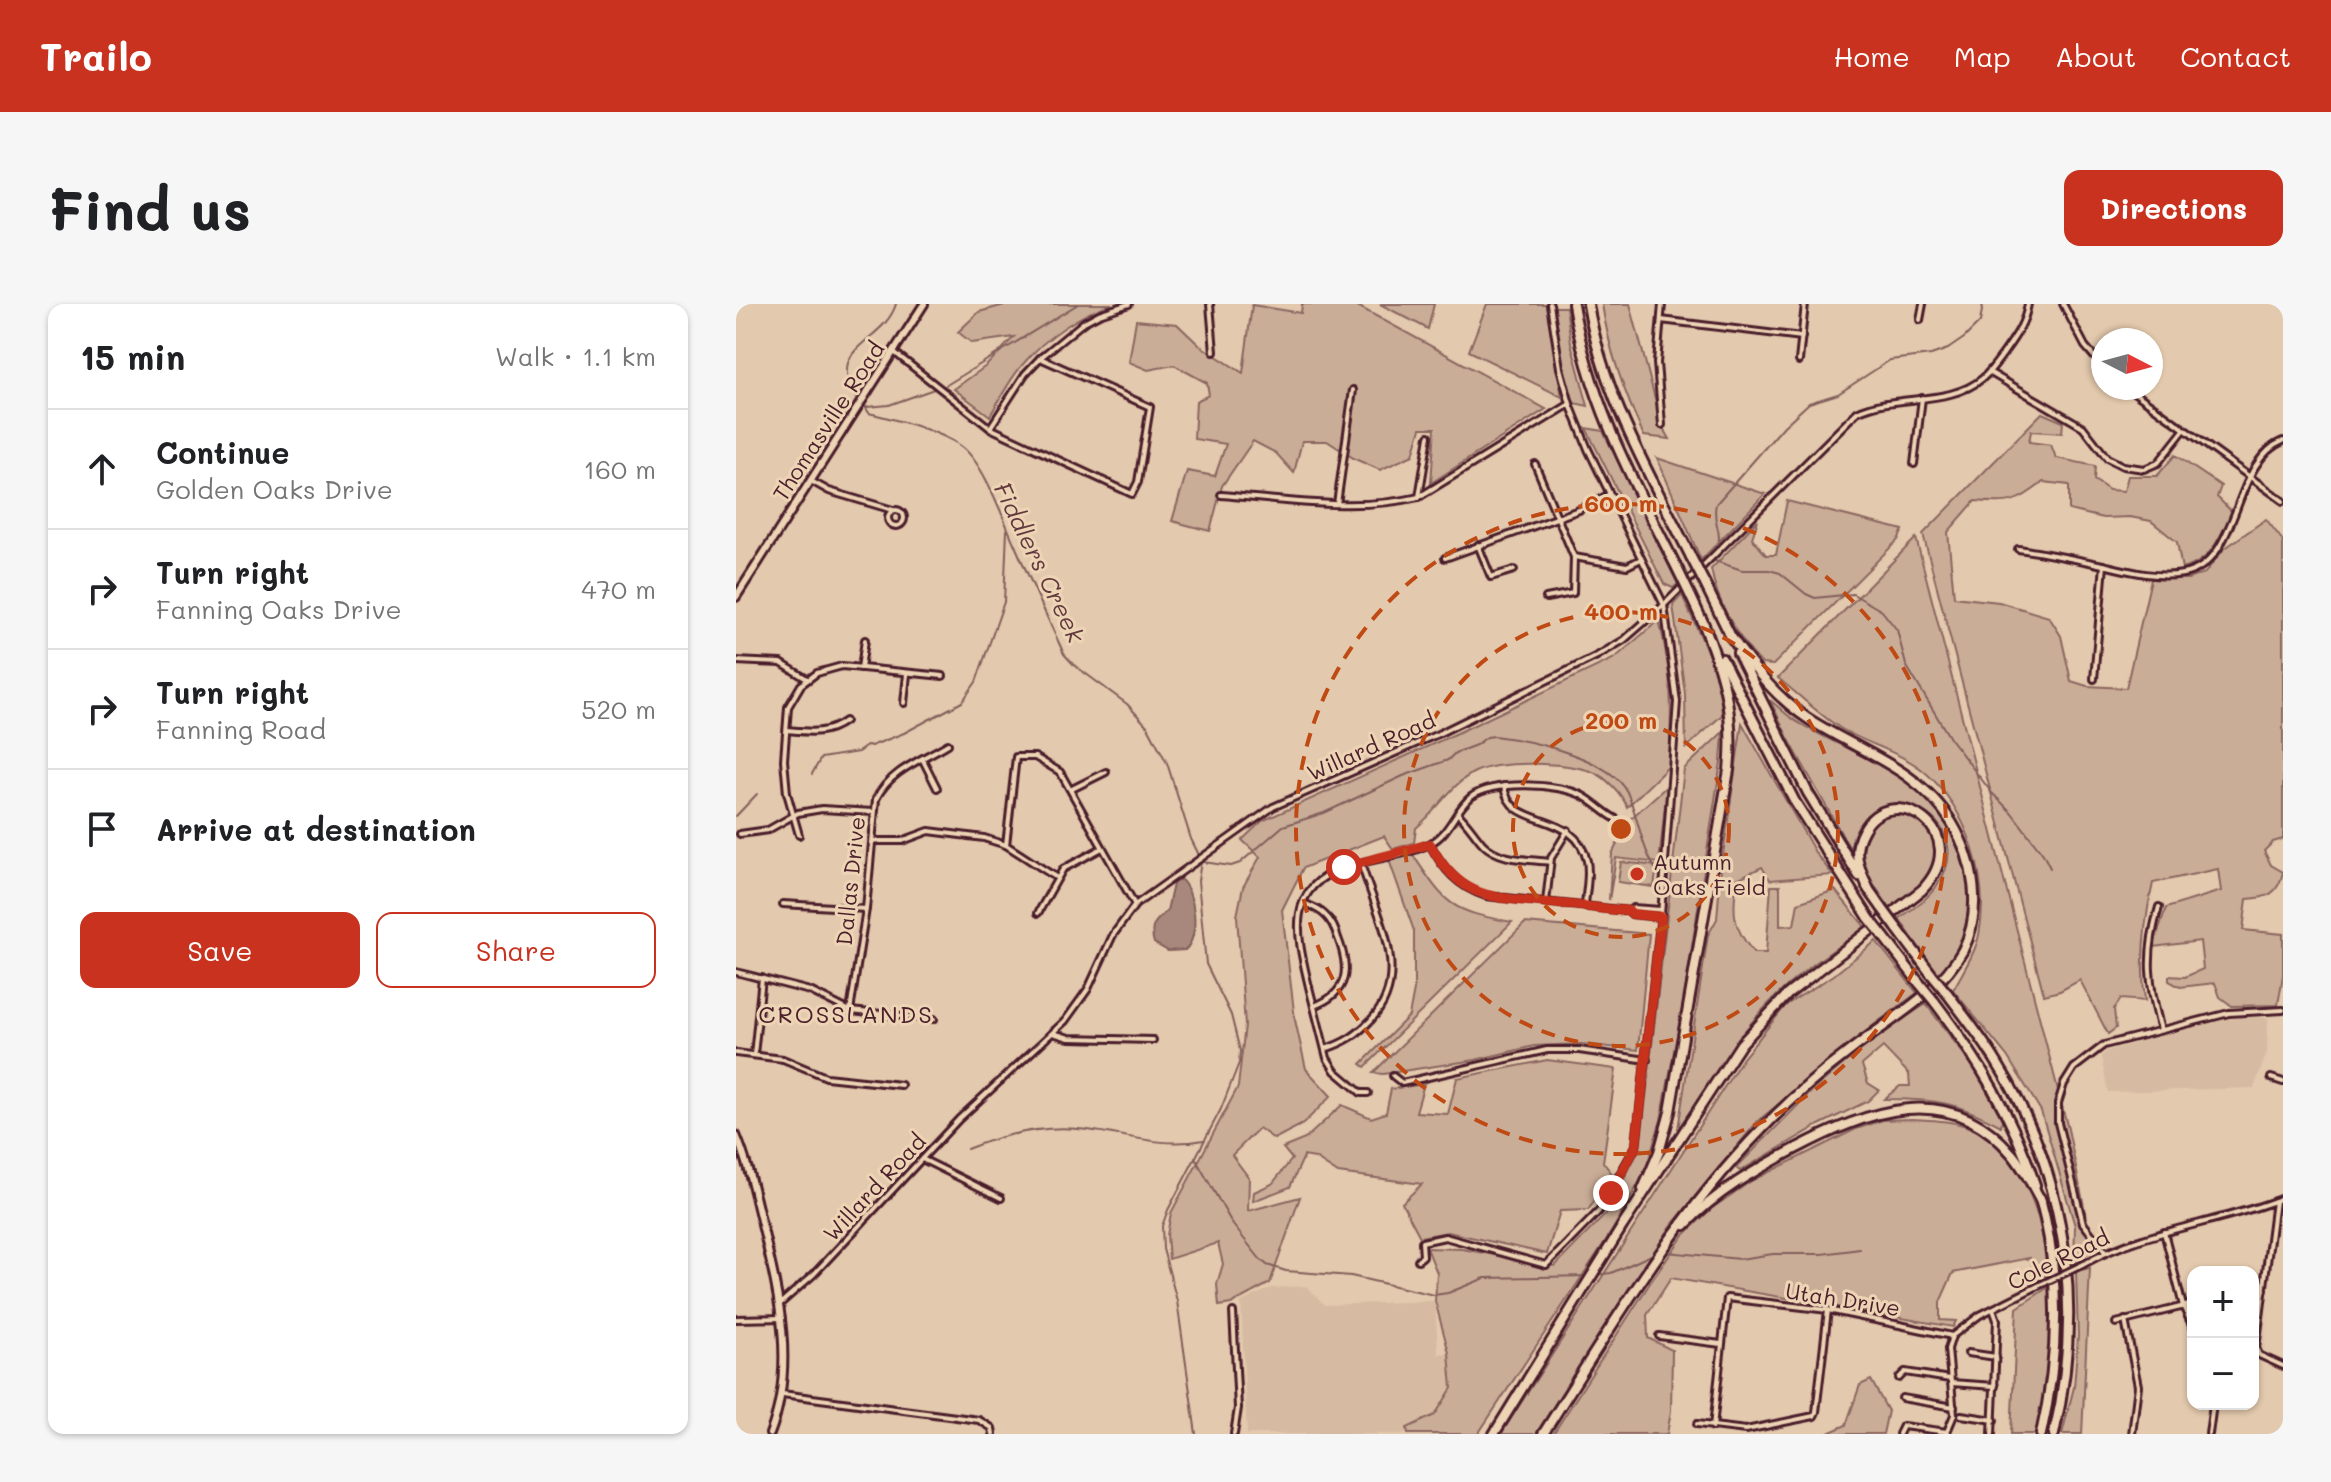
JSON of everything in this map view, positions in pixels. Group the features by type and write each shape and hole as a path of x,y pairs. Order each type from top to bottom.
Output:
{"highway":[{"path":"1573,304 1583,355 1602,415 1795,802 1869,918 1968,1046 1998,1095 2026,1156 2041,1201 2055,1296 2052,1372 2041,1434"},
{"path":"1588,304 1600,361 1613,397 1808,793 1869,890 1997,1061 2042,1154 2058,1208 2068,1280 2070,1322 2067,1362 2054,1434"},
{"path":"1623,1225 1652,1169 1670,1112 1729,770 1731,731 1728,698 1702,620"},
{"path":"1543,1434 1651,1265 1703,1194 1764,1127 1822,1073 1942,980 1966,944 1974,913 1973,881 1967,857 1957,833 1937,802 1901,771 1791,707 1764,681 1729,634"},
{"path":"1494,1434 1623,1225 1726,1066 1757,1025 1807,978 1928,884 1936,872 1941,852 1938,836 1928,820 1912,812 1894,810 1881,813 1865,827 1859,839 1857,857 1869,890"},
{"path":"1651,1265 1688,1221 1746,1176 1853,1121 1887,1110 1929,1109 1976,1124 2010,1152 2041,1201"}],"main road":[{"name":"Thomasville Road","path":"736,597 924,304"},
{"path":"736,1135 747,1164 783,1318 782,1394 770,1434"}],"street":[{"path":"990,428 1025,374 1040,358 1084,322 1129,304"},
{"path":"1210,304 1214,352"},
{"path":"1418,1260 1423,1256 1422,1242 1445,1237 1546,1265 1599,1211 1636,1146 1662,911 1677,702 1664,605 1570,404 1560,368 1550,304"},
{"path":"1662,304 1657,363 1662,425"},
{"path":"1799,361 1805,304"},
{"path":"1920,320 1923,304"},
{"name":"Willard Road","path":"781,1303 814,1274 959,1119 1053,1033 1084,995 1113,935 1135,905 1263,813 1438,734 1597,656 1632,634 1850,418 1876,404 1922,398 1967,387 1989,372 2023,326 2028,304"},
{"path":"2063,304 2091,353"},
{"path":"1661,320 1802,337"},
{"path":"894,352 990,428 1132,494 1138,482 1150,407 1040,358"},
{"path":"1989,372 2083,427 2102,452 2123,466 2144,469 2158,463 2184,430"},
{"path":"1337,504 1353,390"},
{"path":"1914,464 1922,398"},
{"path":"2144,400 2281,498"},
{"path":"1221,495 1337,504 1419,497 1570,404"},
{"path":"1419,497 1429,436"},
{"path":"2018,549 2164,575 2198,569 2207,563 2229,529 2249,477 2268,452 2283,441"},
{"path":"1535,464 1574,557 1573,593 1546,598"},
{"path":"811,481 829,491 875,503 902,512 902,523 892,525 875,503"},
{"path":"1445,558 1579,510 1610,494"},
{"path":"888,520 889,512 893,510"},
{"path":"1478,545 1491,577 1514,570"},
{"path":"1574,557 1627,566 1641,558"},
{"path":"2094,679 2104,565"},
{"path":"861,668 865,640"},
{"path":"736,661 781,663 807,679"},
{"path":"799,835 784,776 790,702 807,679 830,668 943,676"},
{"path":"904,703 907,674"},
{"path":"787,730 824,732 845,721"},
{"name":"Dallas Drive","path":"850,1011 874,841 873,812 881,788 893,775 948,744"},
{"path":"1006,845 1016,757 1035,757 1060,772 1072,789 1135,905"},
{"path":"923,760 937,788"},
{"path":"1072,789 1106,772"},
{"path":"1504,786 1509,803 1517,810 1568,830 1582,849 1586,859 1585,906"},
{"path":"1368,1093 1361,1093 1335,1071 1325,1049 1297,933 1303,903 1311,889 1328,875 1430,844 1442,835 1474,795 1484,789 1504,786 1573,791 1618,820"},
{"path":"740,834 768,830 793,815 822,809 873,812"},
{"path":"1458,814 1467,821 1481,843 1502,857 1550,862"},
{"path":"1546,902 1550,862 1568,830"},
{"path":"874,841 902,841 929,831 984,838 1006,845 1057,878"},
{"path":"1430,844 1450,874 1475,892 1498,899 1585,906 1661,917"},
{"path":"1038,913 1063,869 1102,848"},
{"path":"1325,1049 1343,1043 1365,1027 1382,1005 1391,980 1392,962 1387,940 1361,863"},
{"path":"1303,903 1323,913 1331,921 1346,963 1339,989 1314,1006"},
{"path":"783,904 866,909"},
{"path":"2159,907 2150,936 2148,956 2149,976 2161,1030"},
{"path":"1629,911 1633,908 1662,911"},
{"path":"736,972 810,991 850,1011 934,1019"},
{"path":"754,1055 762,978"},
{"path":"2105,1252 2083,1223 2058,1123 2058,1103 2064,1084 2074,1068 2104,1045 2229,1013 2283,1010"},
{"path":"1053,1033 1069,1038 1153,1040"},
{"path":"1393,1076 1402,1083 1547,1050 1579,1050 1647,1060"},
{"path":"736,1053 789,1061 826,1077 901,1085"},
{"path":"2271,1078 2283,1082"},
{"path":"922,1159 1001,1198"},
{"name":"Cole Road","path":"1952,1336 1993,1309 2130,1241 2234,1216 2283,1198"},
{"path":"2275,1201 2256,1348 2259,1355 2283,1366"},
{"path":"2164,1232 2187,1314"},
{"path":"2259,1290 2264,1290"},
{"name":"Utah Drive","path":"1721,1344 1727,1298 1828,1310 1952,1336"},
{"path":"2116,1323 2187,1305"},
{"path":"1992,1434 1997,1315 1993,1309"},
{"path":"1697,1424 1746,1430 1814,1416 1828,1310"},
{"path":"1233,1312 1238,1408 1234,1434"},
{"path":"736,1319 783,1318"},
{"path":"2125,1320 2138,1386 2132,1434"},
{"path":"1659,1336 1721,1344 1713,1427"},
{"path":"1899,1434 1903,1426 1947,1433 1954,1415 1948,1349 1952,1336"},
{"path":"1968,1353 1996,1357"},
{"path":"1899,1378 1905,1372 1951,1382 1995,1386"},
{"path":"782,1394 979,1420 992,1428 993,1434"},
{"path":"1902,1398 1954,1407"},
{"path":"2209,1434 2212,1410"},
{"path":"1961,1415 1994,1420"}],"shaded area":[{"path":"1008,304 1112,304 1076,320 1043,344 1014,375 990,416 954,389 986,366 1014,337 972,343 958,332 979,312"},
{"path":"1302,304 1354,304 1546,409 1431,483 1435,428 1421,428 1413,455 1380,470 1327,441 1302,441 1294,473 1276,453 1253,441 1222,486 1210,531 1172,521 1187,471 1215,476 1226,444 1194,439 1196,401 1209,395 1207,383 1174,365 1148,370 1129,362 1136,320 1177,324 1199,345 1243,373 1252,305 1301,313"},
{"path":"1380,304 1434,304 1428,329"},
{"path":"1487,304 1546,304 1562,397 1469,351"},
{"path":"1602,304 1630,304 1662,425 1670,439 1644,436 1618,371"},
{"path":"1554,307 1566,307 1571,343 1588,406 1574,403 1562,360"},
{"path":"2042,413 2063,422 2062,433 2031,431 2029,442 2051,445 2056,458 2095,466 2094,480 2109,490 2124,491 2128,476 2157,476 2175,455 2221,486 2217,497 2232,512 2219,539 2207,554 2192,566 2182,569 2177,542 2151,521 2130,517 2103,518 2069,510 2069,485 2043,482 2012,501 1975,501 1948,532 1954,597 1999,602 2049,617 2061,636 2071,681 2087,686 2126,688 2151,579 2188,579 2205,573 2224,549 2266,519 2283,541 2283,839 2273,842 2264,851 2271,865 2283,872 2271,893 2247,899 2243,930 2283,934 2283,975 2278,1005 2232,1006 2220,997 2215,983 2180,987 2169,981 2169,976 2185,977 2203,969 2200,941 2153,947 2166,908 2221,891 2218,869 2153,883 2144,942 2145,1001 2121,999 2114,1009 2116,1028 2108,1034 2080,980 2060,991 2044,995 1923,534"},
{"path":"1586,428 1603,431 1678,584 1673,588 1664,584"},
{"path":"1657,458 1765,494 1701,560"},
{"path":"1787,501 1903,530 1898,540 1773,665 1762,664 1730,620 1718,595 1711,569 1758,520 1752,538 1766,555 1776,555"},
{"path":"1916,538 2068,1129 2094,1255 2074,1264 2075,1226 2041,1111 2007,1056 1953,990 1975,949 1982,914 1978,869 1954,806 1926,773 1906,759 1840,728 1778,678"},
{"path":"1682,595 1714,668 1722,715 1686,748 1685,694 1673,605"},
{"path":"1659,620 1670,693 1669,766 1627,807 1608,782 1593,772 1567,766 1534,764 1486,768 1467,777 1451,790 1416,828 1414,843 1393,849 1384,836 1303,868 1282,910 1295,1020 1306,1069 1331,1096 1303,1124 1274,1139 1259,1128 1232,1155 1249,1178 1248,1211 1300,1197 1270,1283 1231,1304 1219,1306 1217,1284 1223,1264 1218,1243 1169,1259 1167,1235 1171,1213 1238,1087 1245,1025 1237,916 1243,887 1260,857 1242,840 1262,821 1615,658"},
{"path":"1770,700 1799,723 1907,781 1929,799 1947,822 1961,849 1969,897 1959,944 1939,975 1899,919 1932,892 1948,862 1946,839 1936,821 1918,809 1898,804 1878,808 1861,823 1850,849"},
{"path":"1742,723 1816,854 1833,875 1770,880 1762,867 1737,879 1734,910 1741,935 1754,953 1766,953 1771,886 1780,886 1780,926 1794,925 1798,903 1835,890 1866,928 1803,973 1760,1012 1678,1129 1708,935 1717,919 1721,868"},
{"path":"1723,732 1683,1004 1661,1120 1645,1172 1612,1231 1478,1434 1408,1434 1407,1428 1435,1415 1452,1388 1449,1353 1435,1301 1437,1273 1427,1248 1462,1249 1555,1266 1606,1214 1640,1148 1684,769"},
{"path":"1667,786 1659,863 1616,858 1609,900 1612,854 1629,820"},
{"path":"1893,813 1913,815 1925,823 1934,836 1937,852 1934,868 1926,880 1890,908 1866,869 1862,843 1866,832 1876,821"},
{"path":"1413,855 1452,904 1475,914 1512,922 1365,1067 1361,1064 1409,1016 1414,990 1414,931 1389,860"},
{"name":"Autumn Oaks Field","path":"1621,862 1657,866 1654,887 1618,882"},
{"path":"1180,879 1192,903 1193,935 1185,950 1168,951 1154,943 1153,928 1167,911 1173,884"},
{"path":"1525,923 1649,934 1638,1050 1581,1044 1534,1046 1475,1060 1373,1073"},
{"path":"1876,941 1917,993 1758,1121 1671,1226 1536,1434 1501,1434 1743,1058 1786,1005 1834,975"},
{"path":"1926,1004 1974,1068 2002,1119 2001,1126 1945,1104 1884,1099 1900,1086 1910,1086 1909,1074 1883,1047 1862,1065 1868,1083 1879,1090 1868,1101 1819,1125 1740,1171 1736,1168 1814,1089 1869,1042"},
{"path":"2268,1018 2267,1052 2254,1088 2108,1092 2101,1056 2107,1051 2215,1020"},
{"path":"1547,1060 1616,1069 1603,1162 1613,1175 1588,1210 1560,1211 1547,1254 1448,1232 1420,1237 1402,1203 1422,1184 1338,1173 1315,1158 1304,1156 1290,1187 1253,1201 1254,1192 1272,1184 1292,1159 1283,1148 1305,1139 1342,1105 1371,1118 1386,1113 1391,1089 1424,1084 1416,1112 1448,1114 1457,1078"},
{"path":"1913,1119 1963,1125 1984,1135 2001,1149 2015,1166 2035,1208 2047,1275 2037,1281 2030,1258 1953,1273 1940,1302 1940,1320 1956,1321 1953,1327 1671,1278 1647,1315 1648,1338 1672,1350 1671,1411 1667,1434 1553,1434 1683,1236 1711,1209 1751,1181 1856,1129 1883,1120"},
{"path":"2090,1268 2082,1434 2062,1434 2074,1387 2078,1336 2076,1271"},
{"path":"1306,1286 1325,1305 1435,1301 1438,1354 1449,1353 1452,1388 1435,1415 1408,1427 1408,1434 1247,1434 1241,1302 1271,1288"},
{"path":"2050,1286 2046,1379 2036,1434 2011,1434 2017,1308"},
{"path":"1871,1380 1888,1411 1883,1434 1826,1434 1846,1425 1860,1385"}],"waterway":[{"name":"Fiddlers Creek","path":"857,400 848,382 847,367 851,356 880,328 896,304"},
{"path":"945,386 1078,304"},
{"path":"1983,304 1980,322 1948,349 1931,355 1890,360 1838,394 1809,403 1784,426 1716,504 1718,544 1706,558 1742,570 1780,573 1815,598 1853,594 1882,611 1897,630 1906,665 1951,740 1992,793 2012,813 2050,868"},
{"path":"867,407 889,405 934,389"},
{"name":"Fiddlers Creek","path":"864,405 869,413 952,440 969,454 992,491 1064,654 1127,704 1148,727 1167,763 1199,855"},
{"path":"812,774 821,758 858,752 868,745 904,733 962,702 976,682 1004,602 1007,530"},
{"path":"1203,862 1231,866 1240,863 1283,826 1324,813 1403,776 1448,760 1455,753 1494,736 1568,753 1604,769 1618,780 1627,792 1648,854 1658,873"},
{"path":"736,816 757,794"},
{"name":"Fiddlers Creek","path":"1196,1434 1177,1301 1163,1249 1162,1226 1221,1109 1239,1063 1240,1051 1231,1015 1206,964 1198,881 1201,861"},
{"path":"967,1149 1011,1135 1057,1128 1159,1142 1204,1140"},
{"path":"1195,1158 1233,1225 1260,1259 1267,1265 1286,1271 1351,1276 1434,1295 1448,1293 1485,1278 1589,1276"},
{"path":"1666,1252 1740,1259 1860,1249"},
{"path":"1595,1275 1611,1273 1656,1253"}],"place":[{"name":"Autumn Oaks Field","path":"1637,874"}],"district":[{"name":"CROSSLANDS","path":"846,1013"}],"route":[{"path":"1344,867 1430,844 1454,878 1486,896 1661,917 1636,1146 1611,1193"}]}
